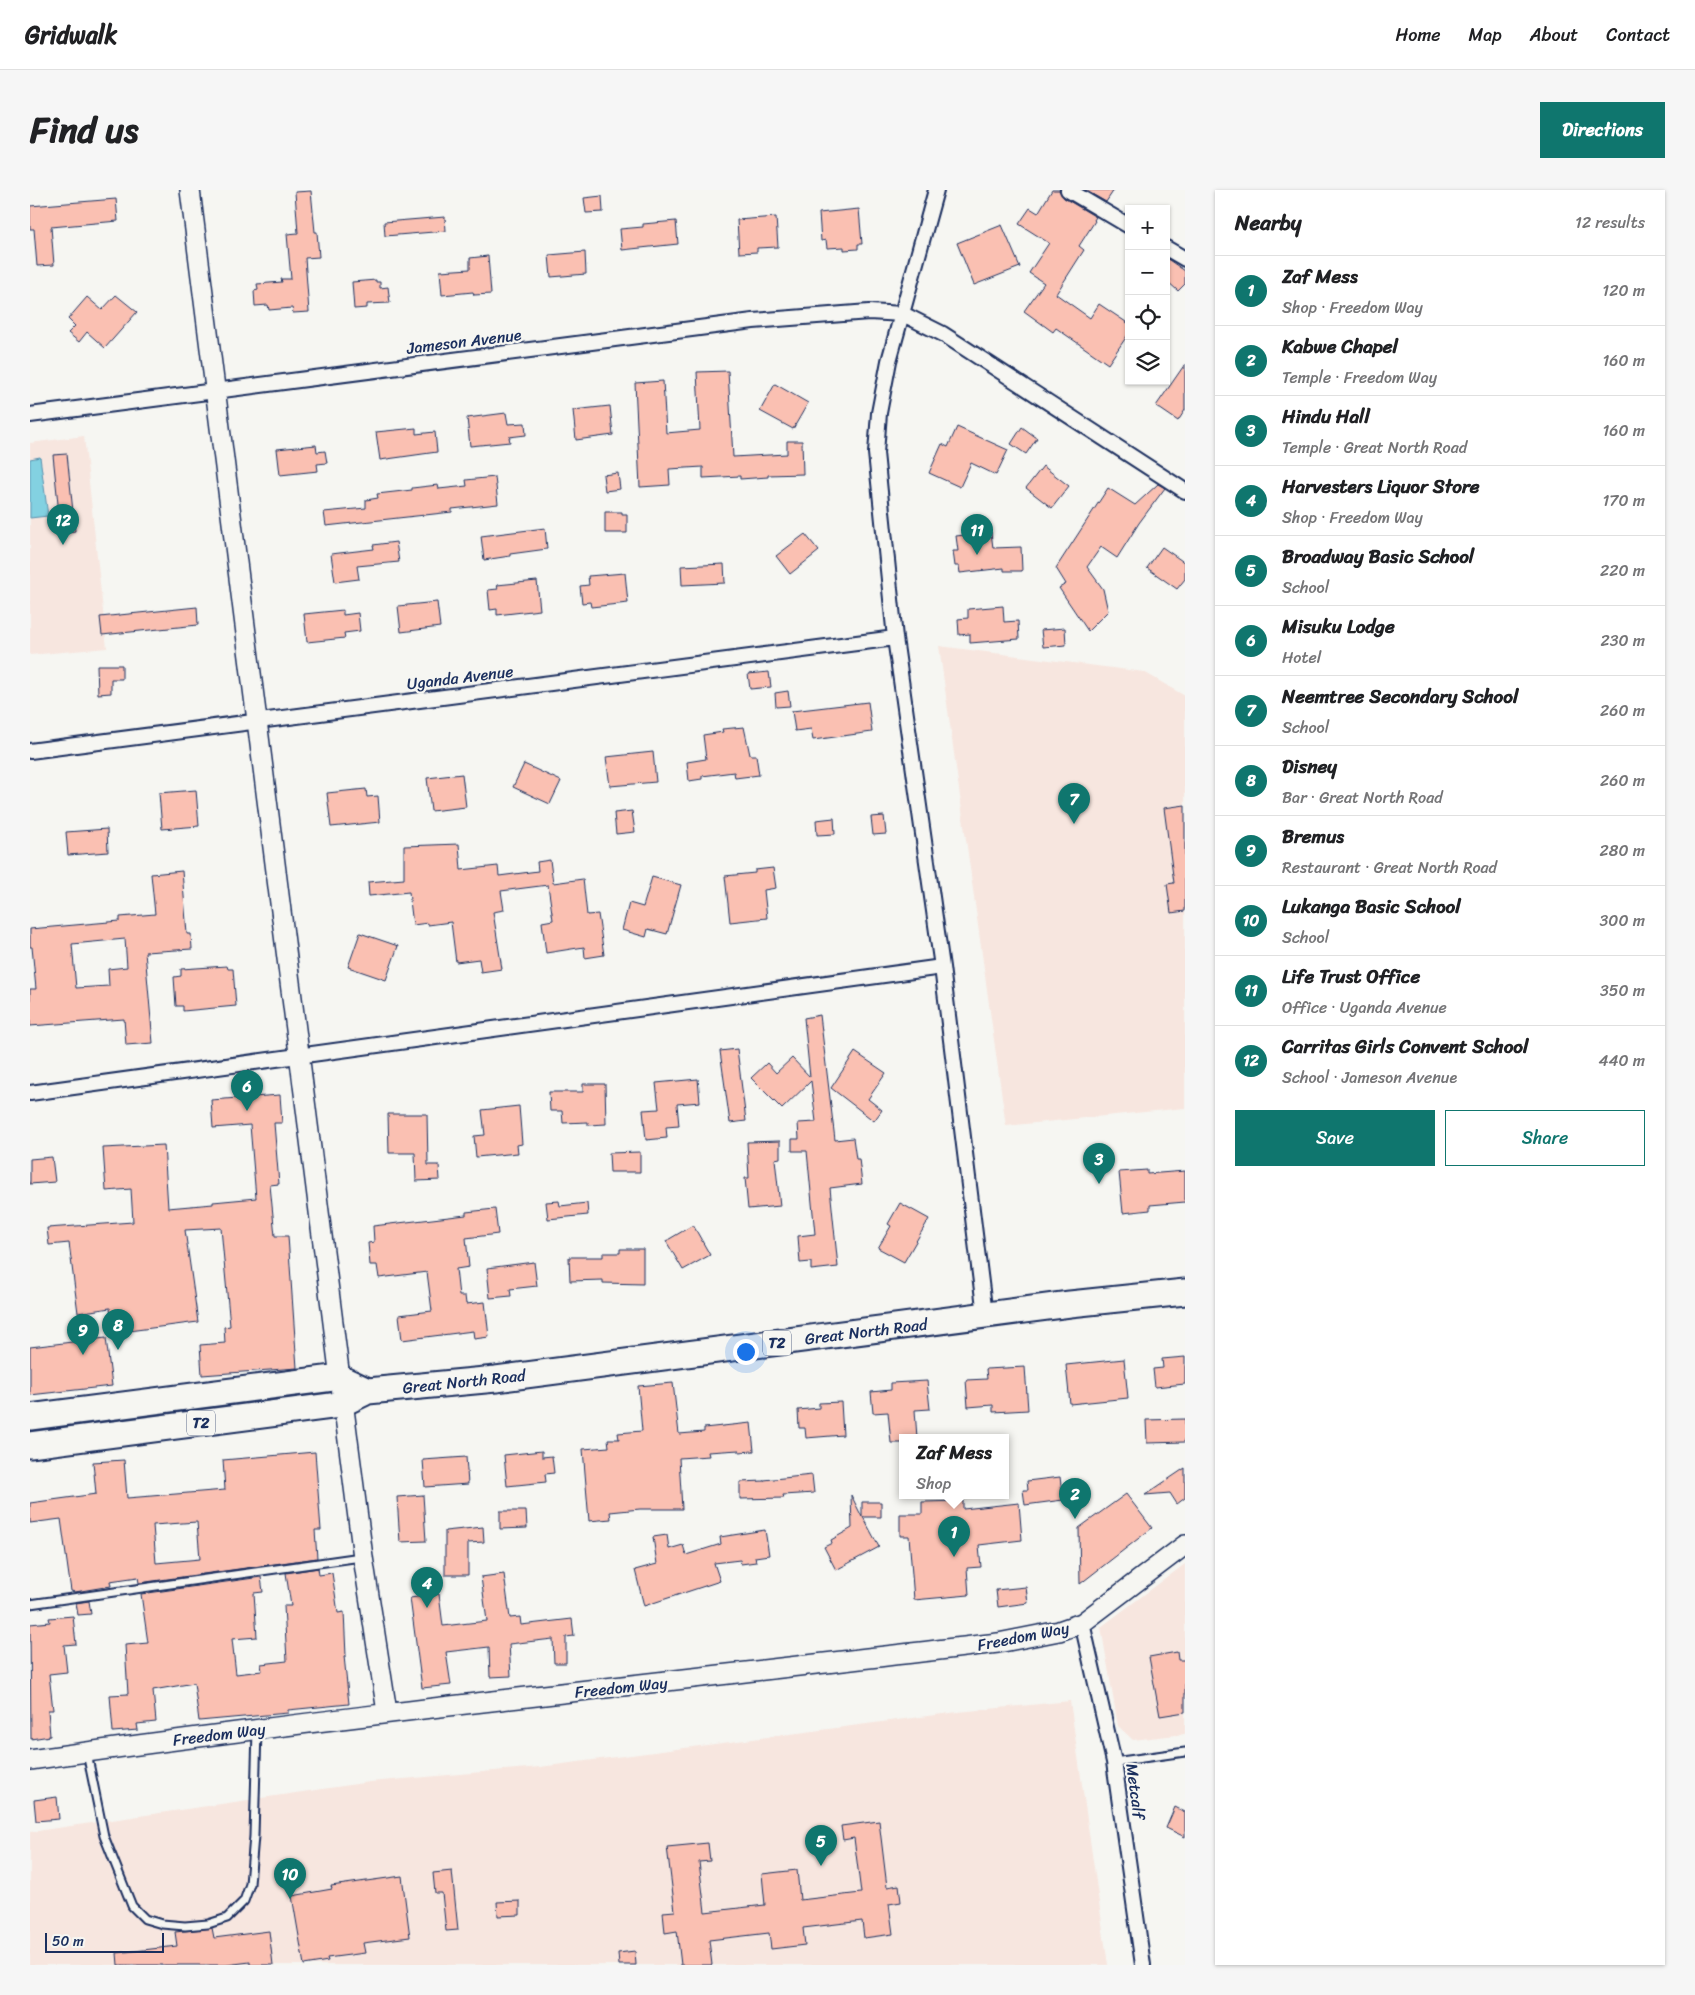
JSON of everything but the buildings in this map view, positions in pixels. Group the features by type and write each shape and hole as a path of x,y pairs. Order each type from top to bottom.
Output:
{"highway":[{"name":"Great North Road","path":"30,1445 344,1404 368,1391 496,1379 1070,1304 1185,1292"},
{"path":"340,1378 368,1391"},
{"name":"T2","path":"30,1417 340,1378"}],"main road":[{"path":"190,190 363,1557 387,1712"},
{"name":"Freedom Way","path":"30,1760 387,1712 998,1643 1059,1631 1082,1624 1185,1545"}],"street":[{"path":"936,190 889,361 879,413 876,453 895,638 942,967 985,1316"},
{"path":"1068,190 1125,224"},
{"path":"1169,250 1185,259"},
{"name":"Jameson Avenue","path":"30,416 753,321 869,312 903,314"},
{"path":"903,314 943,334 1185,491"},
{"name":"Uganda Avenue","path":"30,751 895,638"},
{"path":"30,1093 942,967"},
{"name":"Metcalf","path":"1082,1624 1114,1762 1143,1965"}],"lane":[{"path":"30,1604 363,1557"},
{"path":"87,1752 104,1836 132,1906 145,1919 162,1924 185,1926 208,1924 227,1918 244,1901 250,1884 254,1836 257,1730"},
{"path":"1114,1762 1185,1752"}],"shaded area":[{"path":"84,436 107,648 30,655 30,443"},
{"path":"939,646 1144,672 1185,696 1185,1108 1006,1126"},
{"path":"1185,1564 1185,1734 1133,1740 1118,1726 1101,1627"},
{"path":"1070,1701 1108,1965 30,1965 30,1832 370,1782 540,1767 958,1712"}],"water":[{"path":"40,457 48,516 30,518 30,459"}],"place":[{"name":"Carritas Girls Convent School","path":"63,545"},
{"name":"Life Trust Office","path":"977,555"},
{"name":"Neemtree Secondary School","path":"1074,824"},
{"name":"Misuku Lodge","path":"247,1111"},
{"name":"Hindu Hall","path":"1099,1184"},
{"name":"Disney","path":"118,1350"},
{"name":"Bremus","path":"83,1355"},
{"name":"Kabwe Chapel","path":"1075,1519"},
{"name":"Zaf Mess","path":"954,1557"},
{"name":"Harvesters Liquor Store","path":"427,1608"},
{"name":"Broadway Basic School","path":"821,1866"},
{"name":"Lukanga Basic School","path":"290,1899"}]}
